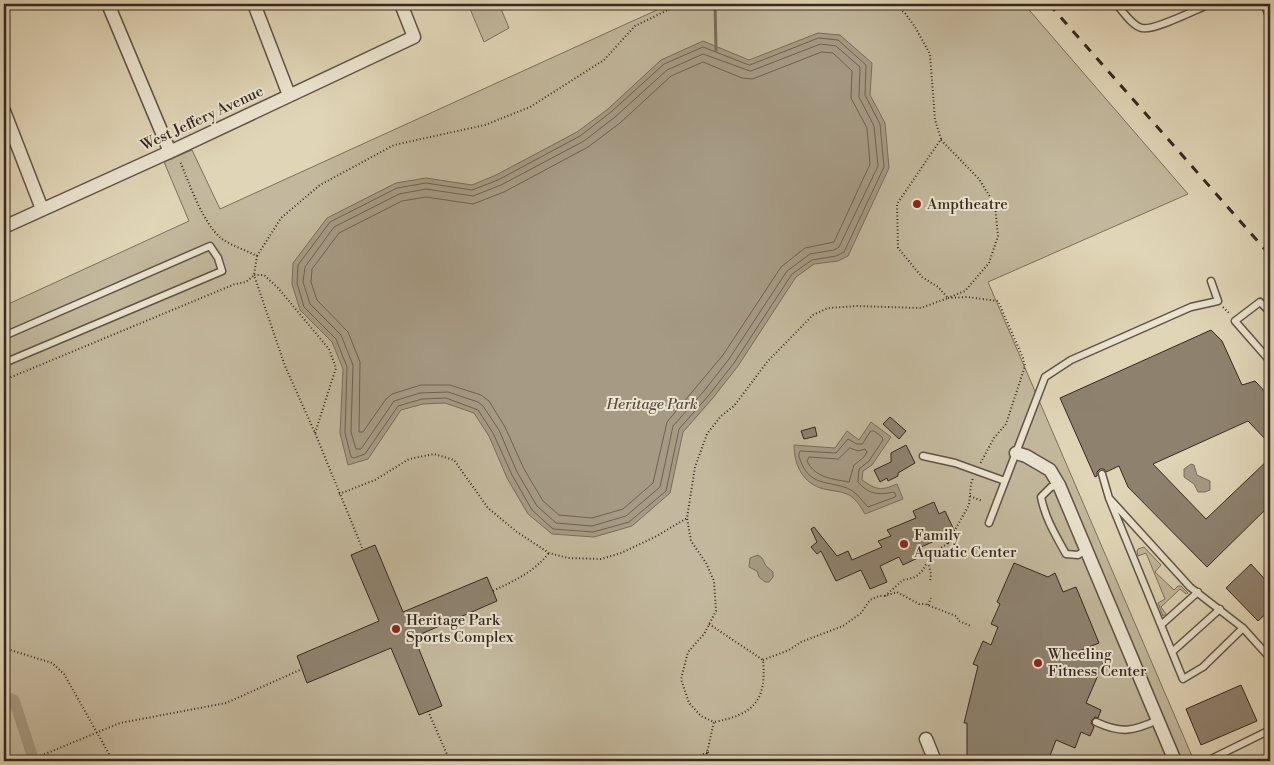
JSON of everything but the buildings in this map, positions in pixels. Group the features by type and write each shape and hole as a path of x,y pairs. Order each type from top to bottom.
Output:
{"street":[{"path":"108,4 173,150"},
{"path":"254,4 290,95"},
{"name":"West Jeffery Avenue","path":"4,227 414,37 401,4"},
{"path":"4,111 42,209"},
{"path":"1016,453 1026,456 1050,470 1059,485 1175,761"},
{"path":"926,739 935,761"}],"lane":[{"path":"1116,4 1135,24 1143,28 1154,27 1210,4"},
{"path":"1264,4 1270,18"},
{"path":"4,336 210,246 218,258 222,271 4,363"},
{"path":"989,523 1045,377 1071,360 1191,307 1218,301 1211,281"},
{"path":"1270,312 1260,302 1235,321 1270,361"},
{"path":"923,456 955,463 1005,481"},
{"path":"1102,474 1109,498 1183,679 1203,667 1243,628"},
{"path":"1059,485 1051,487 1041,497 1043,507 1055,535 1066,554 1078,555 1087,549"},
{"path":"1109,498 1190,587 1243,628 1270,658"},
{"path":"1161,625 1198,592"},
{"path":"1172,652 1220,609"},
{"path":"1096,722 1111,729 1124,731 1138,729 1158,720"},
{"path":"1207,761 1216,760 1270,730"}],"path":[{"path":"257,256 281,218 320,185 394,145 485,125 530,107 604,60 635,26 680,4"},
{"path":"709,624 762,660 764,677 759,698 745,714 732,719 714,722 701,716 689,704 681,679 688,652 704,634 709,624 716,611 714,581 706,563 691,541 687,518 696,467 706,434 734,406 767,362 813,315 828,308 856,306 921,308 965,291 989,263 998,236 995,205 979,179 940,139 935,120 930,54 916,27 905,13 894,4"},
{"path":"940,139 898,204 898,248 922,277 938,287 948,298"},
{"path":"173,150 203,212"},
{"path":"315,433 336,368 328,349 278,288 264,275 254,274 285,366 363,550"},
{"path":"885,596 903,580 918,575 932,553 947,543 969,505 971,484 977,470 994,438 1006,424 1024,366 1024,358 998,301 967,297 948,298"},
{"path":"1218,301 1235,321"},
{"path":"339,494 375,480 409,459 434,454 454,460 488,508 517,532 549,553 568,558 601,559 621,553 655,537 687,518"},
{"path":"970,496 982,501"},
{"path":"947,543 955,545"},
{"path":"493,591 526,574 539,565 549,553"},
{"path":"928,561 931,574 930,582"},
{"path":"762,660 789,650 801,642 843,626 861,613 870,600 897,592 919,604 922,603 956,616 959,620 971,626"},
{"path":"928,605 932,598"},
{"path":"4,648 52,663 64,674 113,761"},
{"path":"28,761 120,723 226,703 302,669"},
{"path":"428,711 450,761"},
{"path":"705,761 714,722"},
{"path":"687,761 708,752"},
{"path":"708,752 713,761"}],"green space":[{"path":"468,4 499,4 509,28 484,42"},
{"name":"Heritage Park","path":"670,4 1024,4 1188,194 988,282 1192,756 1183,761 4,761 4,306 189,221 164,162 192,150 220,209"},
{"path":"1144,547 1161,565 1155,572 1174,590 1181,586 1188,593 1186,594 1180,589 1161,607 1166,614 1163,616 1158,603 1165,599 1146,553 1138,556 1138,549"}],"water":[{"path":"818,33 840,35 872,63 870,95 885,123 889,168 848,256 838,261 814,264 796,277 738,366 683,432 670,493 632,526 594,537 552,534 528,514 507,478 489,436 474,413 445,403 423,404 401,410 368,459 348,465 340,433 343,369 332,342 300,310 292,284 293,263 327,218 396,183 426,178 472,185 496,175 577,132 608,109 661,60 703,41 749,60"},
{"path":"871,422 891,437 872,465 863,471 862,480 871,486 879,488 886,488 897,484 903,499 865,514 858,502 847,494 824,489 810,483 801,473 798,466 794,445 835,448 847,431 859,440"},
{"path":"1191,464 1194,465 1197,475 1210,481 1210,490 1198,492 1194,484 1184,477 1184,469"},
{"path":"758,555 773,572 773,577 769,582 765,582 759,577 757,571 749,567 750,558"}],"waterway":[{"path":"715,4 716,50"},
{"path":"4,696 14,700 34,761"}],"railway":[{"path":"1049,4 1270,255"}],"place":[{"name":"Amptheatre","path":"917,204"},
{"name":"Family Aquatic Center","path":"904,544"},
{"name":"Heritage Park Sports Complex","path":"396,629"},
{"name":"Wheeling Fitness Center","path":"1038,663"}]}
